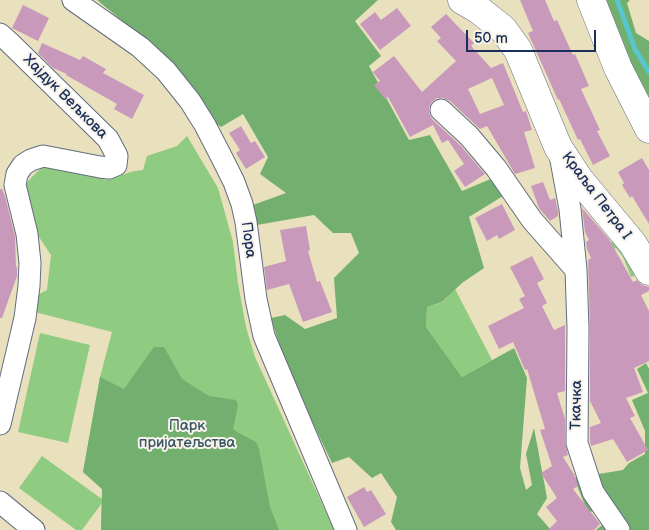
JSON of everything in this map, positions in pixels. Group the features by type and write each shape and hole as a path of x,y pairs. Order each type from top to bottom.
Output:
{"main road":[{"name":"Краља Петра I","path":"462,0 479,10 503,29 518,50 558,147 579,179 633,244 649,271"},
{"path":"591,0 618,68 649,129"}],"street":[{"name":"Пора","path":"73,0 140,47 166,71 190,101 222,158 242,204 256,299 264,336 346,530"},
{"name":"Хајдук Вељкова","path":"0,34 108,138 117,156 116,165 109,168 43,156 23,165 17,174 15,185 27,234 30,263 29,286 25,318 0,424"},
{"path":"441,110 469,136 496,168 532,220 576,270"},
{"name":"Ткачка","path":"558,147 570,209 576,270 578,328 577,443 593,492 619,530"},
{"path":"0,502 34,530"}],"green space":[{"path":"97,0 378,0 355,21 381,56 369,66 409,140 430,135 462,191 493,178 503,196 469,217 484,268 462,283 442,302 427,307 426,327 462,377 514,348 527,378 520,468 526,490 532,485 526,454 534,428 547,498 537,514 551,530 396,530 391,522 397,497 381,473 372,478 349,457 332,463 287,369 271,318 285,315 305,329 337,318 334,278 359,253 351,233 333,233 314,215 257,225 253,205 286,193 260,174 268,157 243,114 221,127 214,122 166,57"},
{"path":"604,0 630,0 627,3 636,33 649,41 649,102 625,52"},
{"name":"Парк пријатељства","path":"187,136 218,188 233,242 246,327 255,357 334,530 101,530 102,503 82,530 76,530 19,488 42,456 102,499 102,489 83,472 100,377 112,332 31,311 35,296 47,290 51,255 33,228 27,210 27,182 38,171 50,164 68,165 106,180 143,170 147,156 177,146"},
{"path":"620,238 642,273 631,277 623,257 616,248 613,249 610,243"},
{"path":"455,289 492,360 462,377 426,327 427,307 443,302"},
{"path":"40,333 90,345 68,443 18,432"},
{"path":"154,347 164,347 182,379 209,396 236,400 238,405 233,429 256,442 270,507 279,530 101,530 102,489 83,472 100,377 124,389"},
{"path":"646,363 649,369 649,530 596,530 612,517 607,505 588,513 574,478 623,470 629,463 645,454 645,431 632,400 648,393 637,369"}],"building":[{"path":"520,0 545,0 554,21 557,20 573,55 575,54 589,86 581,89 600,130 597,131 610,156 593,165 558,100 528,33 533,31"},
{"path":"23,5 49,18 38,41 12,28"},
{"path":"397,8 411,26 380,50 360,24 375,12 381,20"},
{"path":"446,14 474,43 471,46 491,68 503,63 523,112 526,111 532,130 524,132 535,168 515,174 487,126 480,129 450,101 443,98 437,98 432,102 429,113 432,119 460,145 485,174 465,187 454,171 464,164 448,140 442,143 433,125 410,137 388,97 385,99 374,85 380,81 373,72 394,56 422,92 456,61 437,41 441,38 431,27","holes":["492,78 504,105 480,114 468,89"]},
{"path":"42,43 80,60 83,56 106,69 103,73 144,95 132,119 114,109 117,104 67,74 53,68 38,53"},
{"path":"241,126 251,143 255,141 265,157 246,169 236,153 240,150 229,133"},
{"path":"642,158 649,170 649,224 632,196 630,198 622,185 624,183 618,172"},
{"path":"543,182 550,200 555,198 558,211 558,216 550,221 539,208 531,186"},
{"path":"0,189 2,189 5,196 15,236 17,267 17,276 2,318 0,318"},
{"path":"502,204 515,230 499,239 497,235 487,241 475,218"},
{"path":"582,208 609,239 633,282 637,280 642,285 649,287 649,291 641,295 649,311 649,361 634,368 643,392 626,398 635,416 630,418 648,450 627,462 613,439 591,446 590,441 590,427 601,423 590,401 588,260 591,258 587,249 586,242 589,240 585,232"},
{"path":"306,226 310,250 308,251 317,282 320,281 332,312 303,322 289,284 267,290 264,267 286,261 280,230"},
{"path":"532,256 544,279 537,283 547,303 542,306 554,330 565,325 565,391 557,393 565,419 565,443 568,455 563,457 575,476 578,486 573,489 600,524 594,530 548,530 557,521 546,507 557,498 541,473 552,466 540,430 545,429 527,369 525,370 513,342 499,349 488,326 524,308 519,299 525,296 510,267"},
{"path":"364,487 367,492 371,490 386,514 364,527 347,497"}],"waterway":[{"path":"617,0 635,49 649,72"}]}
